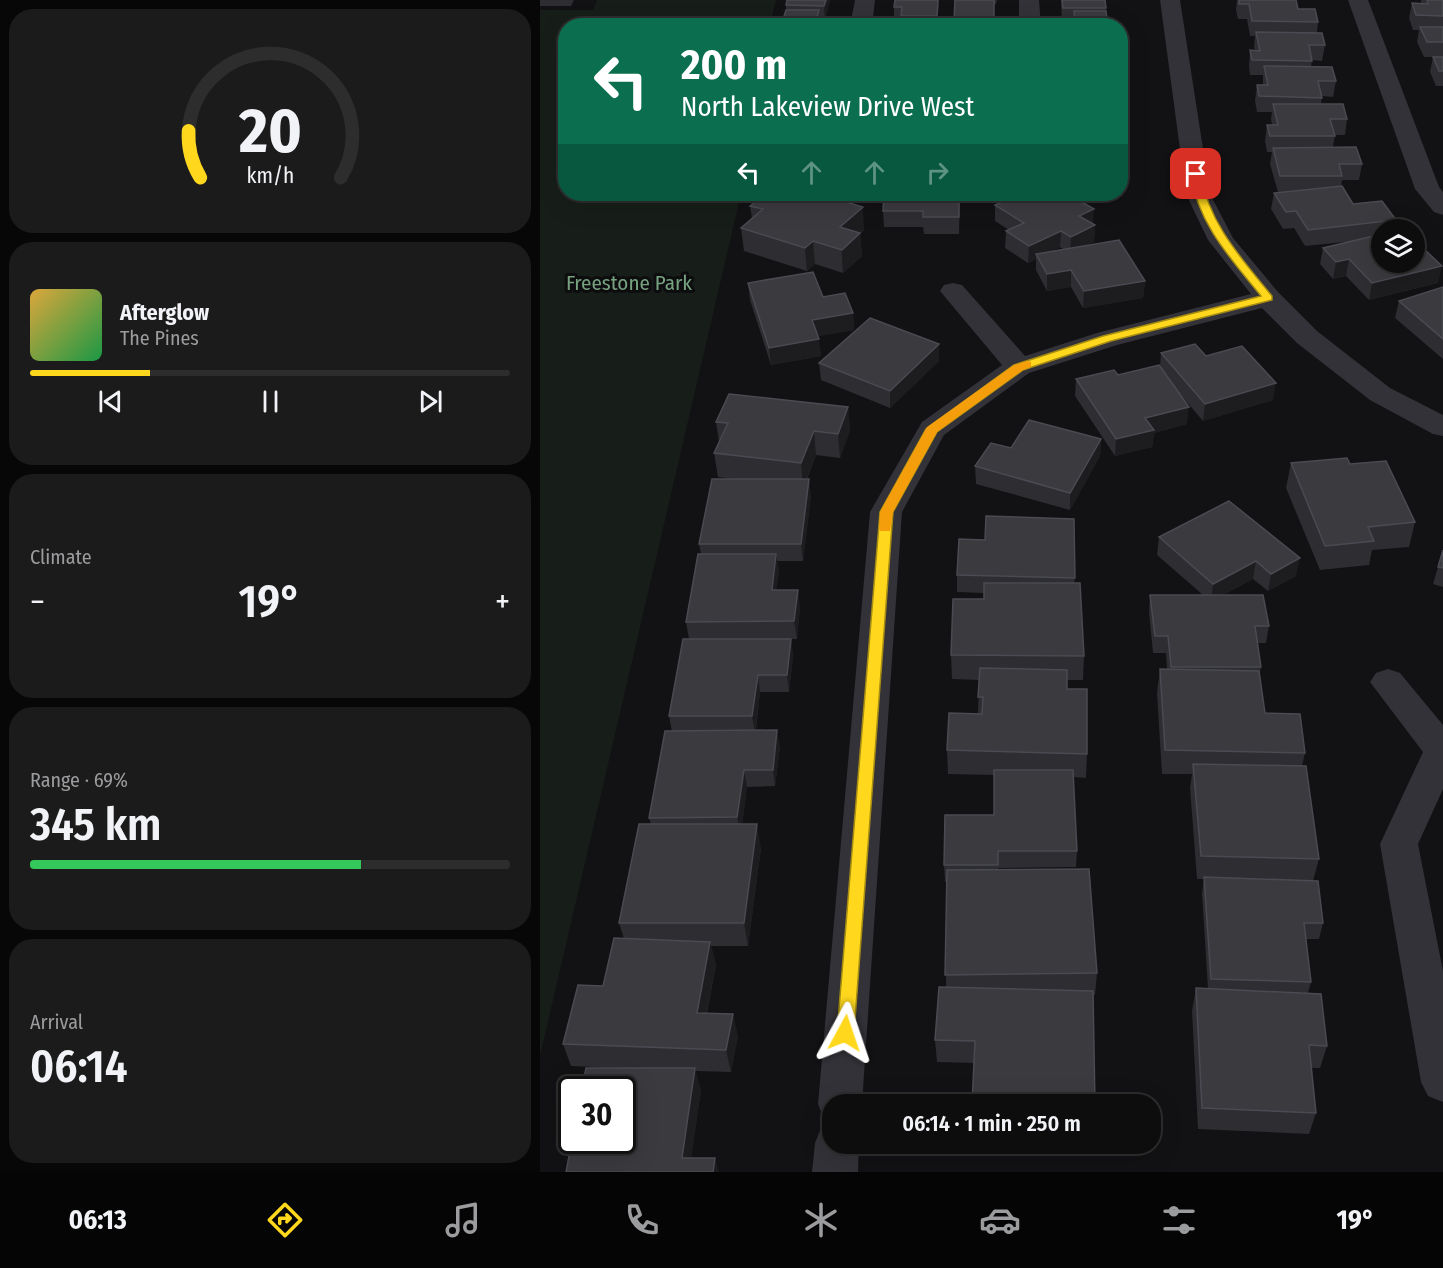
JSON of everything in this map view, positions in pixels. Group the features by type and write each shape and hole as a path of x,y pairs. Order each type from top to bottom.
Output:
{"street":[{"path":"862,18 865,0"},
{"path":"1029,0 1030,18"},
{"path":"1170,0 1198,194 1221,240 1268,298 1307,337 1380,394 1443,427"},
{"path":"1358,0 1427,189 1443,207"},
{"path":"953,291 1018,367"},
{"path":"841,1094 886,512 932,429 1018,367 1107,339 1268,298"},
{"path":"1388,682 1443,749 1399,844 1443,1082"},
{"path":"834,1172 836,1154"}],"green space":[{"name":"Freestone Park","path":"597,0 776,0 772,18 558,18 558,201 739,201 540,1056 540,10 593,10"}],"building":[{"path":"787,0 826,0 824,6 786,5"},
{"path":"895,0 938,0 937,16 901,16 902,7 894,7"},
{"path":"955,0 994,0 994,18 954,18"},
{"path":"1062,0 1105,0 1106,8 1063,8"},
{"path":"1239,0 1296,0 1298,9 1315,9 1318,22 1252,21 1249,4 1239,4"},
{"path":"1427,0 1443,0 1443,16 1416,15 1412,3 1428,4"},
{"path":"786,10 819,10 817,18 784,18"},
{"path":"1074,11 1106,11 1107,18 1075,18"},
{"path":"1420,27 1443,27 1443,42 1427,42"},
{"path":"1256,32 1322,33 1325,45 1309,45 1312,61 1252,60 1250,50 1260,51"},
{"path":"1433,57 1443,57 1443,71 1439,71"},
{"path":"1264,66 1332,67 1336,81 1318,81 1322,98 1259,96 1257,85 1268,85"},
{"path":"1273,104 1343,104 1347,119 1330,119 1335,136 1270,136 1267,125 1278,125"},
{"path":"1356,147 1362,164 1339,164 1342,176 1280,176 1273,148"},
{"path":"1342,186 1353,204 1382,201 1395,219 1371,219 1371,223 1308,230 1296,211 1286,212 1274,193"},
{"path":"756,201 843,201 863,207 840,227 860,233 842,250 813,241 805,248 741,228 763,209 750,206"},
{"path":"884,201 959,201 959,217 923,217 923,211 883,211"},
{"path":"1004,201 1080,201 1094,209 1079,216 1095,225 1071,237 1061,231 1029,246 1006,231 1024,223 995,205"},
{"path":"1371,237 1371,273 1413,273 1372,283 1349,259 1336,262 1323,248"},
{"path":"1119,240 1145,281 1084,291 1071,270 1047,274 1036,254"},
{"path":"1425,250 1442,266 1425,270"},
{"path":"813,272 823,297 845,293 853,313 812,320 819,339 769,348 748,283"},
{"path":"1443,287 1443,339 1399,301"},
{"path":"870,318 939,344 890,391 819,363"},
{"path":"1195,344 1206,356 1242,346 1276,383 1205,404 1161,353"},
{"path":"1159,365 1189,407 1145,418 1154,430 1116,439 1076,379 1114,370 1118,375"},
{"path":"729,394 848,407 838,434 814,431 801,463 714,453 728,423 716,422"},
{"path":"1029,420 1101,439 1070,493 975,466 991,443 1011,448"},
{"path":"1347,458 1350,464 1386,461 1415,522 1368,527 1374,541 1325,546 1291,463"},
{"path":"712,479 809,479 801,544 699,544"},
{"path":"1229,501 1300,558 1271,574 1256,561 1213,584 1159,537"},
{"path":"986,516 1074,519 1075,578 957,575 959,539 985,540"},
{"path":"1443,550 1443,568 1438,567"},
{"path":"698,554 776,554 772,590 798,590 794,621 686,622"},
{"path":"984,583 1080,583 1084,656 951,655 953,599 984,599"},
{"path":"1150,595 1263,595 1269,626 1255,626 1261,667 1171,667 1168,636 1155,636"},
{"path":"683,639 791,639 787,675 758,675 752,716 669,716"},
{"path":"980,668 1067,670 1067,689 1087,689 1087,754 947,750 949,713 982,714 983,697 978,697"},
{"path":"1160,669 1259,671 1265,713 1300,714 1305,753 1165,750"},
{"path":"777,730 773,770 744,770 737,817 649,818 665,731"},
{"path":"1193,764 1306,766 1319,859 1201,856"},
{"path":"994,770 1073,770 1077,851 998,851 998,865 944,865 945,815 994,815"},
{"path":"639,824 757,824 744,923 619,923"},
{"path":"1089,869 1097,973 945,975 947,870"},
{"path":"1204,877 1318,881 1323,923 1304,923 1311,982 1211,979"},
{"path":"614,938 710,942 697,1013 733,1014 726,1050 563,1044 578,985 603,986"},
{"path":"939,987 1093,991 1095,1094 972,1094 975,1041 935,1040"},
{"path":"1196,988 1321,994 1327,1046 1309,1045 1316,1113 1202,1108"},
{"path":"586,1068 695,1068 682,1158 715,1158 713,1172 566,1172 569,1154 636,1154 636,1076 584,1076"}],"slow traffic":[{"path":"885,528 886,512 932,429 1018,367 1027,365"}],"route":[{"path":"845,1033 886,512 932,429 1018,367 1107,339 1268,298 1221,240 1198,194 1196,174"}]}
